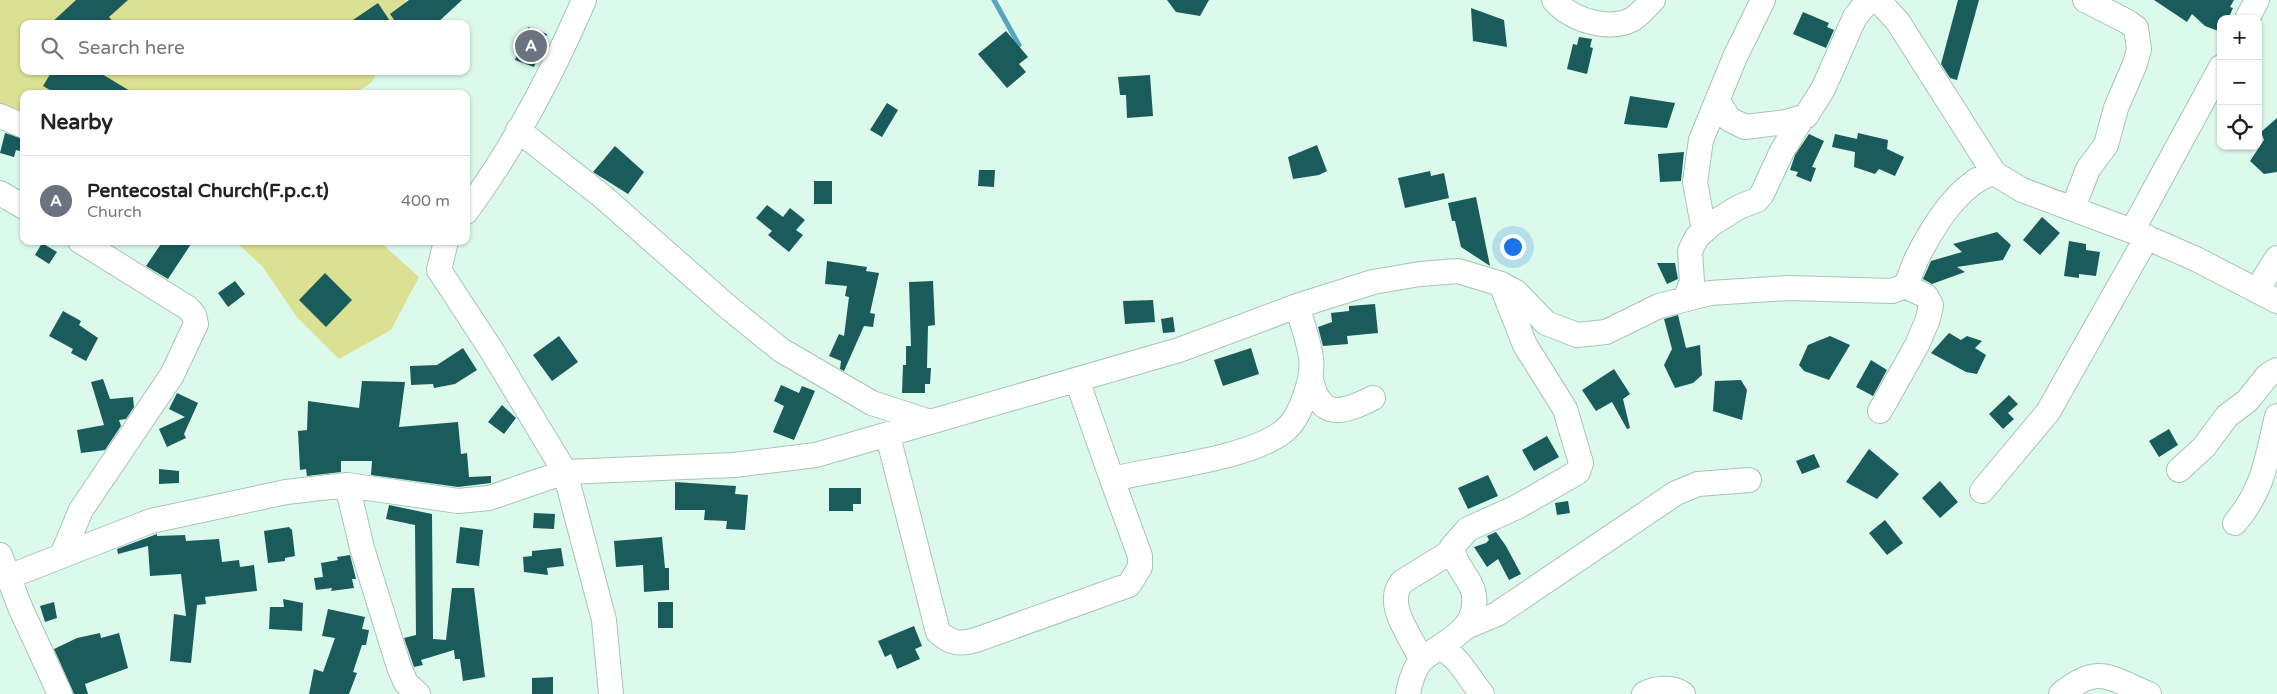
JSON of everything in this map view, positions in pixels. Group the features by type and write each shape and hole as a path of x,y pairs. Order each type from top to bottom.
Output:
{"street":[{"path":"470,207 487,184 555,67 584,0"},
{"path":"1554,0 1566,10 1584,19 1600,24 1618,24 1633,18 1653,0"},
{"path":"1704,231 1698,206 1696,173 1701,140 1735,57 1763,0"},
{"path":"1718,101 1729,118 1745,126 1786,122 1806,116 1823,89 1855,17 1869,0"},
{"path":"1878,0 1898,22 1994,173 2022,190 2140,234 2267,296 2277,258"},
{"path":"2072,208 2088,169 2106,145 2116,108 2139,49 2136,28 2085,0"},
{"path":"2249,15 2257,0"},
{"path":"1982,491 2048,412 2140,234 2217,75"},
{"path":"0,116 20,124"},
{"path":"1685,299 1692,282 1690,250 1697,237 1724,216 1756,200 1762,194 1782,152 1802,118"},
{"path":"518,130 602,196 729,308 781,350 872,404 930,422"},
{"path":"60,694 4,566 63,553 151,521 286,492 347,486 458,501 489,498 565,472 734,465 771,462 816,455 888,436 930,422 1179,350 1298,306 1373,282 1420,274 1458,271 1501,284 1516,292 1546,322 1577,335 1606,332 1658,306 1710,293 1754,289 1818,288 1892,291 1905,286 1919,253 1955,200 1978,178 1994,173"},
{"path":"0,193 20,205"},
{"path":"63,553 81,510 172,375 196,324 194,315 188,308 86,245"},
{"path":"445,245 439,270 492,351 565,472 604,620 611,694"},
{"path":"1466,626 1474,609 1474,592 1454,559 1452,547 1468,529 1517,507 1578,472 1581,463 1565,410 1525,345 1501,284"},
{"path":"1880,411 1917,345 1931,311 1926,296 1905,286"},
{"path":"1298,306 1311,358 1311,380 1314,393 1320,404 1332,410 1349,409 1373,398"},
{"path":"2179,470 2204,447 2227,416 2247,401 2268,375 2277,370"},
{"path":"888,436 938,632 950,641 963,644 1129,585 1140,567 1140,556 1077,380"},
{"path":"1113,482 1130,475 1201,461 1253,447 1284,431 1306,396 1311,380"},
{"path":"2235,523 2248,508 2266,469 2277,416"},
{"path":"1408,694 1411,680 1431,654 1466,626 1498,614 1676,493 1698,484 1749,480"},
{"path":"347,486 362,548 399,666 406,683 418,694"},
{"path":"1431,654 1395,602 1396,589 1412,575 1452,551"},
{"path":"1431,654 1449,652 1482,694"},
{"path":"2061,694 2084,678 2101,674 2149,694"},
{"path":"1644,694 1649,691 1665,688 1683,694"}],"green space":[{"path":"0,0 406,0 398,20 20,20 20,75 375,75 372,82 360,90 20,90 20,130 0,119"},
{"path":"239,245 383,245 419,277 391,330 339,359 297,317 262,266"}],"building":[{"path":"76,0 128,0 109,17 112,20 54,20"},
{"path":"409,0 462,0 440,20 394,20 390,14"},
{"path":"1167,0 1209,0 1200,16 1176,12"},
{"path":"1958,0 1979,0 1957,80 1950,78 1941,64"},
{"path":"2154,0 2234,0 2230,7 2233,8 2230,15 2217,15 2217,30 2205,26 2192,14 2187,22"},
{"path":"378,3 389,20 353,20"},
{"path":"1471,8 1504,20 1507,47 1473,41"},
{"path":"1803,12 1829,23 1827,27 1834,30 1826,48 1793,34"},
{"path":"528,27 547,34 534,67 515,60"},
{"path":"1006,31 1028,57 1019,64 1026,72 1007,88 978,54"},
{"path":"1579,37 1592,39 1590,47 1593,48 1587,74 1567,69 1573,44 1577,45"},
{"path":"50,75 104,75 128,90 50,90 43,86"},
{"path":"1150,75 1153,116 1127,118 1126,95 1120,95 1118,77"},
{"path":"1630,96 1675,103 1667,128 1624,124"},
{"path":"887,103 898,110 882,137 870,130"},
{"path":"2277,118 2277,172 2264,174 2250,161 2257,150 2262,150 2264,140 2262,131"},
{"path":"5,133 20,138 20,151 16,150 14,157 0,153"},
{"path":"1858,133 1888,140 1887,149 1904,157 1895,176 1879,169 1875,174 1854,167 1855,152 1832,147 1835,134 1857,139"},
{"path":"1809,134 1824,141 1812,167 1816,168 1811,182 1796,176 1798,172 1790,170 1795,155"},
{"path":"1317,145 1327,171 1319,175 1293,179 1288,157"},
{"path":"615,146 644,172 628,194 593,172"},
{"path":"1684,152 1681,181 1660,182 1658,154"},
{"path":"979,170 995,170 994,187 978,186"},
{"path":"1430,171 1431,176 1444,173 1449,198 1405,208 1398,178"},
{"path":"814,181 832,181 832,204 814,204"},
{"path":"1476,197 1490,266 1461,247 1455,221 1452,221 1448,203"},
{"path":"767,205 783,217 790,208 805,220 796,230 803,235 789,252 768,235 772,231 756,218"},
{"path":"2042,217 2060,233 2040,255 2023,240"},
{"path":"1997,232 2011,245 2003,260 1957,267 1965,272 1932,284 1923,279 1931,261 1962,252 1953,244"},
{"path":"2069,241 2086,244 2086,250 2100,252 2096,276 2079,274 2079,278 2064,276"},
{"path":"41,245 45,245 57,252 49,264 35,255"},
{"path":"160,245 190,245 168,279 146,266"},
{"path":"827,261 867,267 866,271 879,273 870,313 875,314 873,327 864,326 844,371 840,369 841,361 829,356 839,334 844,336 849,297 845,296 847,286 825,284"},
{"path":"1657,263 1675,263 1678,279 1667,284"},
{"path":"325,273 352,300 326,327 299,300"},
{"path":"235,281 245,294 228,307 218,293"},
{"path":"933,281 935,325 928,326 927,368 931,368 930,384 925,384 925,393 902,393 903,365 906,365 906,346 911,346 909,282"},
{"path":"1153,300 1155,322 1125,324 1123,301"},
{"path":"1375,304 1378,333 1347,336 1348,344 1323,346 1318,327 1332,322 1331,313 1349,311 1349,306"},
{"path":"63,311 81,321 79,325 98,338 86,361 71,353 73,349 49,336"},
{"path":"1678,315 1686,348 1700,345 1702,375 1693,383 1675,388 1664,365 1672,349 1664,319"},
{"path":"1173,317 1175,332 1163,333 1161,319"},
{"path":"1949,333 1961,340 1967,336 1982,341 1975,348 1986,355 1977,374 1966,372 1931,353"},
{"path":"559,336 578,362 552,381 533,355"},
{"path":"1830,336 1850,345 1829,380 1804,371 1799,365 1808,345"},
{"path":"463,348 477,370 455,384 434,388 433,384 411,385 410,366 437,365"},
{"path":"1251,348 1259,374 1223,386 1214,360"},
{"path":"1871,360 1887,370 1873,396 1856,387"},
{"path":"1614,369 1630,394 1623,399 1630,428 1627,429 1612,402 1596,411 1582,390"},
{"path":"103,379 110,399 133,397 134,407 126,419 119,420 121,426 105,450 81,453 77,430 104,425 91,382"},
{"path":"1741,380 1747,390 1742,420 1713,411 1715,381"},
{"path":"362,381 405,382 399,427 458,422 461,454 467,453 469,477 491,476 491,483 458,487 371,475 372,461 341,461 341,472 307,476 306,469 300,470 298,431 307,430 308,401 359,408"},
{"path":"781,385 799,393 802,386 815,391 794,440 773,432 784,406 774,401"},
{"path":"177,393 198,403 184,434 186,438 167,447 159,429 185,417 169,409"},
{"path":"2009,395 2018,404 2008,413 2014,419 2003,429 1989,414"},
{"path":"502,405 516,418 504,434 488,422"},
{"path":"2169,429 2178,445 2159,457 2149,441"},
{"path":"1547,436 1559,457 1534,471 1522,450"},
{"path":"1869,449 1899,474 1877,499 1846,482"},
{"path":"1814,454 1820,467 1802,474 1796,461"},
{"path":"159,469 179,471 179,483 159,484"},
{"path":"1488,475 1498,496 1468,509 1458,488"},
{"path":"1940,481 1958,502 1940,518 1922,498"},
{"path":"675,482 736,486 735,494 748,495 745,530 726,529 727,521 704,520 705,510 675,510"},
{"path":"829,488 861,488 861,504 853,504 853,511 829,511"},
{"path":"1568,501 1570,513 1557,515 1555,503"},
{"path":"389,505 432,514 433,639 446,640 452,588 474,588 485,677 463,681 460,659 455,659 454,650 421,660 423,665 414,667 404,638 416,635 415,525 386,519"},
{"path":"534,513 555,514 554,529 533,528"},
{"path":"1885,520 1903,543 1887,555 1869,533"},
{"path":"289,527 292,530 295,556 285,558 285,561 268,563 264,531"},
{"path":"460,527 483,530 479,566 456,563"},
{"path":"1496,532 1521,574 1509,580 1498,559 1487,567 1474,547 1486,543 1489,540 1487,536"},
{"path":"157,534 157,536 185,535 186,541 219,539 222,562 239,560 240,567 254,565 257,591 205,597 206,604 197,605 191,663 170,661 174,614 186,616 181,574 150,576 148,546 118,554 117,549"},
{"path":"662,537 665,568 669,568 669,590 644,592 643,565 616,567 614,541"},
{"path":"561,548 564,566 547,568 548,575 524,572 523,557 532,556 532,551"},
{"path":"350,555 356,579 352,579 354,588 331,591 332,588 316,590 314,578 323,577 321,563 338,560 337,557"},
{"path":"283,599 303,603 302,631 269,629 270,607 284,607"},
{"path":"54,602 57,618 45,622 40,606"},
{"path":"658,602 673,602 673,628 658,628"},
{"path":"328,609 365,617 362,629 369,630 366,645 362,645 353,672 357,673 349,694 309,694 314,669 323,672 335,638 322,636"},
{"path":"914,626 922,646 915,649 920,659 897,669 891,654 885,657 878,641"},
{"path":"100,633 101,638 119,633 128,668 85,684 88,694 74,694 54,649 77,638"},
{"path":"553,677 553,694 532,694 532,678"}],"waterway":[{"path":"994,0 1019,45"}],"place":[{"name":"Pentecostal Church(F.p.c.t)","path":"531,46"}]}
